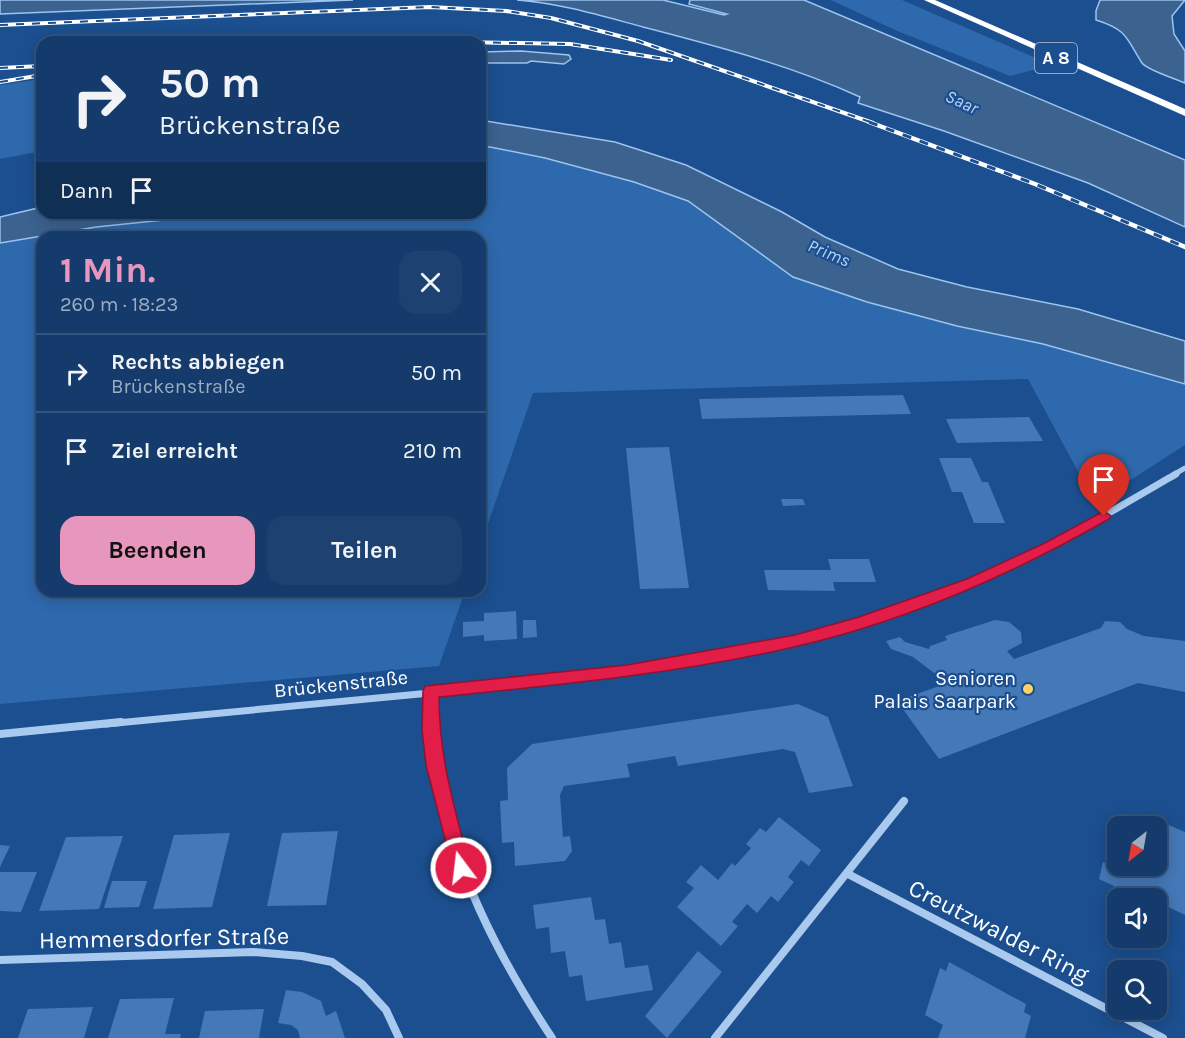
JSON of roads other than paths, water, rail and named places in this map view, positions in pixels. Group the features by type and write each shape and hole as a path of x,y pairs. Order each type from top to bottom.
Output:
{"highway":[{"name":"A 8","path":"928,0 1185,113"},
{"name":"A 8","path":"946,1 1185,106"}],"street":[{"name":"Brückenstraße","path":"0,734 627,672 795,641 860,622 972,583 1050,546 1185,468"},
{"path":"431,691 431,730 435,765 461,868 495,946 531,1008 552,1038"},
{"path":"715,1038 904,801"},
{"name":"Creutzwalder Ring","path":"848,874 1163,1038"},
{"name":"Hemmersdorfer Straße","path":"0,960 254,952 303,956 332,962 362,984 386,1010 399,1038"}],"water":[{"path":"0,0 353,0 0,14"},
{"name":"Saar","path":"517,0 663,0 724,15 727,14 689,4 690,0 804,0 1185,160 1185,227 1088,183 944,131 858,103 860,97 807,75 725,49 596,14"},
{"path":"1100,0 1185,0 1172,16 1174,34 1185,51 1185,83 1145,66 1120,31 1096,20"},
{"path":"521,51 569,55 571,59 564,64 531,61 527,63 486,63 486,52"},
{"name":"Prims","path":"486,121 615,142 686,165 782,212 825,237 898,269 967,287 1078,309 1185,341 1185,384 1043,344 957,326 867,302 793,277 688,201 634,182 545,158 486,147"},
{"path":"36,208 36,219 174,219 72,231 36,231 36,237 0,243 0,217"}],"railway":[{"path":"0,25 430,7 506,11 551,18 638,41 873,123"},
{"path":"486,42 570,44 671,60"},
{"path":"0,68 36,66"},
{"path":"0,82 36,76"},
{"path":"869,122 1035,184 1185,247"}],"place":[{"name":"Senioren Palais Saarpark","path":"1028,689"}]}
